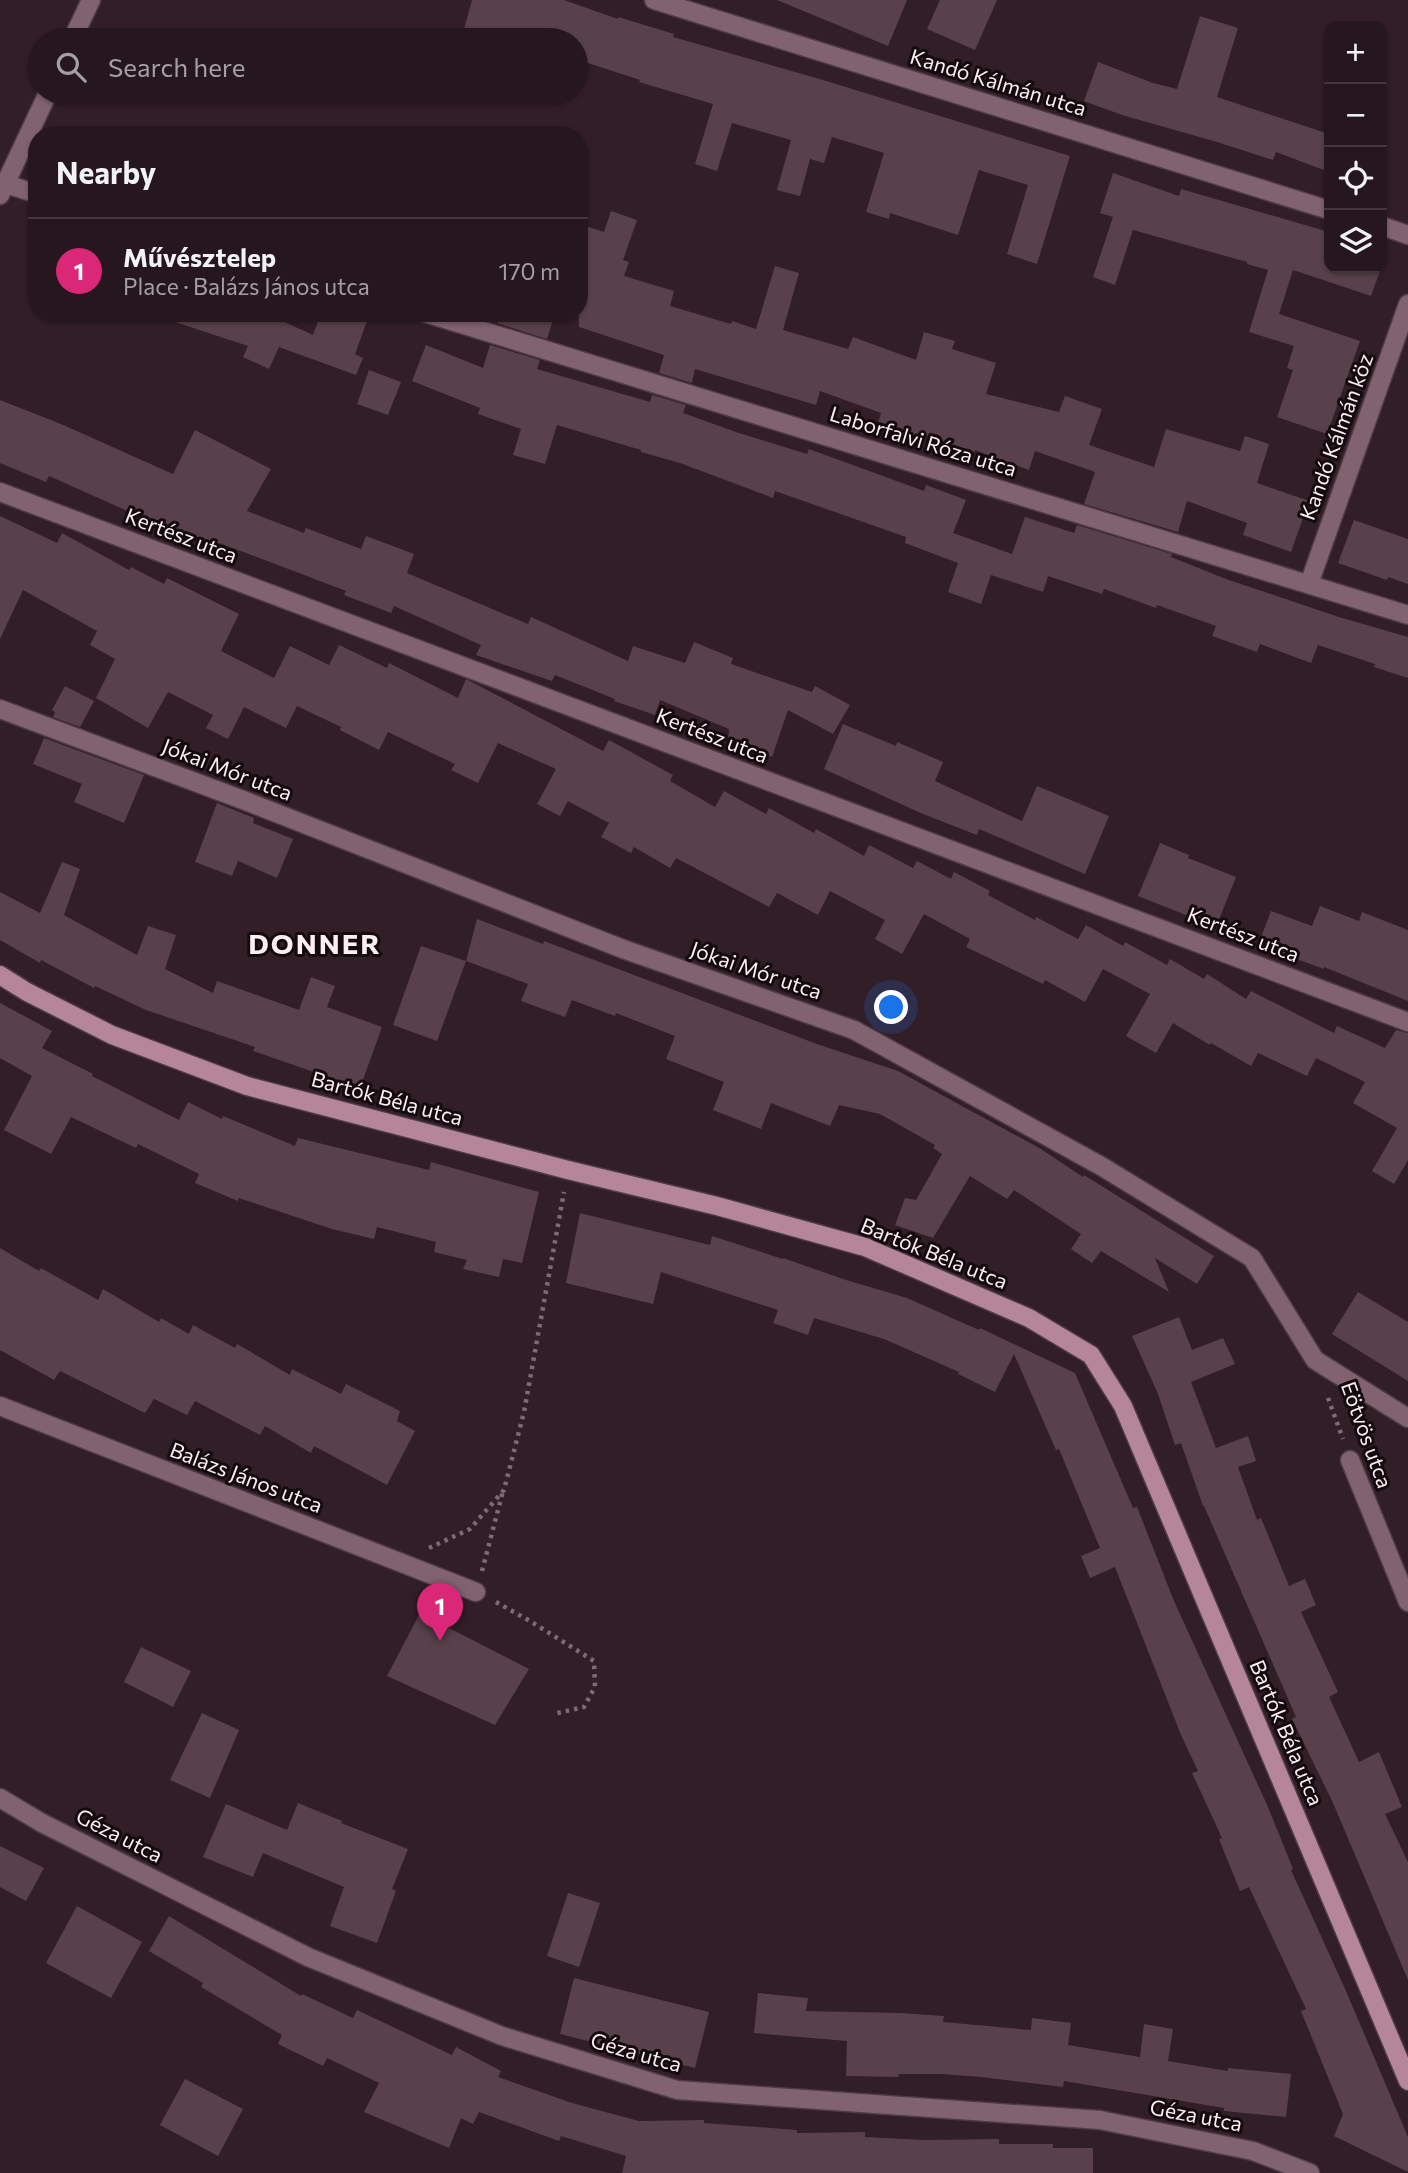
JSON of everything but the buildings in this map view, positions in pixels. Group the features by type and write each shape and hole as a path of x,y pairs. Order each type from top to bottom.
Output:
{"street":[{"path":"78,28 91,0"},
{"name":"Kandó Kálmán utca","path":"654,0 1324,208"},
{"path":"32,126 42,105"},
{"path":"28,134 2,187 28,192"},
{"path":"1387,228 1408,234"},
{"name":"Kandó Kálmán köz","path":"1309,584 1408,304"},
{"name":"Laborfalvi Róza utca","path":"454,322 1408,614"},
{"name":"Kertész utca","path":"0,492 1408,1021"},
{"name":"Jókai Mór utca","path":"0,709 256,805 623,949 854,1030 1101,1166 1252,1258 1315,1360 1408,1418"},
{"name":"Bartók Béla utca","path":"0,975 27,992 112,1035 247,1086 717,1206 865,1247 1029,1318 1091,1355 1122,1406 1408,2081"},
{"name":"Balázs János utca","path":"0,1406 477,1592"},
{"name":"Eötvös utca","path":"1350,1460 1408,1602"},
{"name":"Géza utca","path":"0,1798 42,1823 308,1957 502,2036 677,2090 1100,2120 1253,2151 1310,2173"}],"path":[{"path":"553,1714 584,1707 595,1687 594,1661 477,1592 524,1412 568,1170"},
{"name":"Eötvös utca","path":"1315,1360 1350,1460"},
{"path":"385,1557 422,1551 470,1529 504,1490"}],"place":[{"name":"Művésztelep","path":"440,1641"}],"district":[{"name":"DONNER","path":"315,944"}]}
